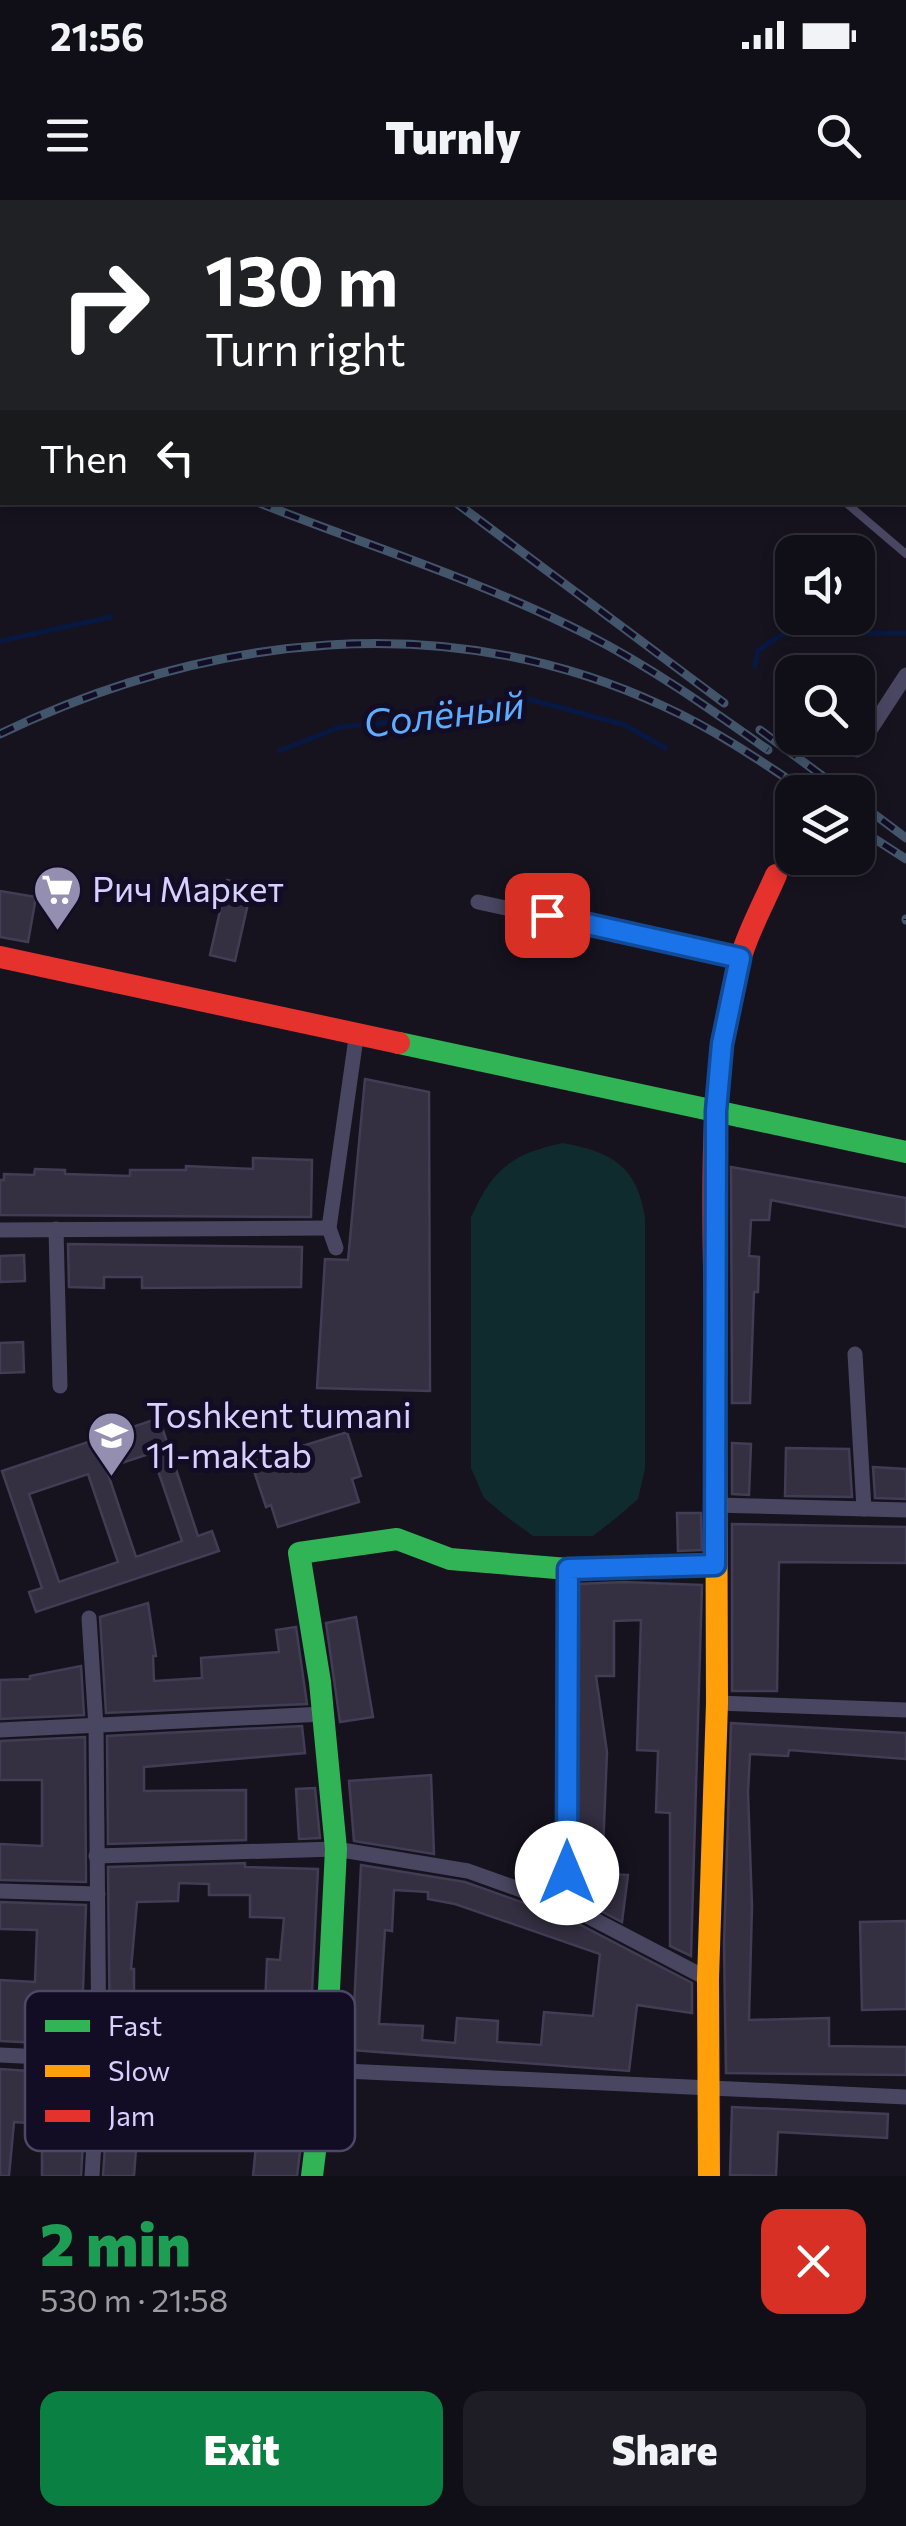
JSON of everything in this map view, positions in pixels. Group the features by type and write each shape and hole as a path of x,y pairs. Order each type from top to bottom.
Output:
{"street":[{"path":"875,723 906,676"},
{"path":"709,2176 708,1979 717,1704 716,1111 722,1044 740,958 776,876"},
{"path":"478,902 582,921 740,958"},
{"path":"0,958 357,1031 906,1152"},
{"path":"336,1248 329,1228 357,1031"},
{"path":"0,1230 329,1228"},
{"path":"56,1229 60,1386"},
{"path":"855,1354 864,1509"},
{"path":"714,1504 906,1510"},
{"path":"329,1991 336,1849 323,1714 299,1554 397,1540 450,1560 568,1569 715,1565"},
{"path":"566,1840 568,1569"},
{"path":"90,1618 96,1726 99,1991"},
{"path":"717,1704 906,1710"},
{"path":"0,1730 323,1714"},
{"path":"96,1856 336,1849 468,1871 567,1907 708,1979"},
{"path":"0,1891 98,1894"},
{"path":"0,2056 25,2057"},
{"path":"355,2071 906,2097"},
{"path":"92,2176 94,2151"},
{"path":"312,2176 315,2151"}],"lane":[{"path":"849,505 906,554"},
{"path":"566,1840 567,1907"}],"green space":[{"path":"563,1143 595,1151 619,1164 636,1186 641,1200 645,1218 645,1469 638,1499 593,1536 533,1536 484,1498 471,1468 471,1217 487,1187 506,1166 530,1152"}],"building":[{"path":"227,880 252,886 235,961 210,955"},
{"path":"0,891 36,897 28,942 0,937"},
{"path":"365,1079 429,1092 430,1391 317,1388 325,1259 348,1260"},
{"path":"253,1158 312,1160 311,1217 0,1215 0,1180 4,1180 4,1174 34,1175 35,1169 130,1176 130,1170 186,1170 186,1166 253,1169"},
{"path":"731,1167 906,1198 906,1227 771,1200 769,1220 751,1220 749,1256 759,1257 750,1403 732,1403"},
{"path":"68,1244 302,1247 301,1287 142,1288 142,1277 104,1277 104,1288 69,1287"},
{"path":"24,1255 25,1281 0,1282 0,1256"},
{"path":"23,1342 24,1372 0,1373 0,1343"},
{"path":"159,1418 198,1536 212,1531 219,1551 36,1612 29,1592 42,1588 2,1471","holes":["152,1453 182,1541 136,1557 106,1468","88,1474 118,1562 59,1582 29,1494"]},
{"path":"347,1432 361,1476 352,1479 359,1502 278,1527 271,1505 266,1507 251,1462"},
{"path":"732,1443 751,1444 749,1495 732,1494"},
{"path":"786,1448 849,1449 852,1497 785,1496"},
{"path":"873,1467 906,1469 906,1499 875,1498"},
{"path":"677,1513 701,1513 702,1550 678,1551"},
{"path":"732,1524 906,1527 906,1563 779,1562 777,1691 732,1691"},
{"path":"579,1584 702,1585 691,1956 670,1946 670,1813 656,1812 658,1751 637,1750 641,1620 614,1621 614,1676 596,1676 607,1752 602,1874 628,1875 622,1922 574,1897"},
{"path":"148,1603 156,1656 154,1681 202,1678 201,1658 279,1652 276,1630 296,1627 307,1704 106,1713 100,1617"},
{"path":"356,1617 373,1717 340,1722 326,1623"},
{"path":"81,1666 84,1715 0,1719 0,1680 30,1679"},
{"path":"731,1723 906,1733 906,1759 789,1750 788,1756 750,1754 748,1792 752,1906 749,2020 829,2018 829,2046 906,2047 906,2075 726,2073 724,1944"},
{"path":"302,1726 305,1753 144,1767 144,1791 246,1790 246,1840 108,1844 107,1736"},
{"path":"85,1737 86,1882 0,1880 0,1844 42,1846 42,1780 0,1780 0,1741"},
{"path":"431,1775 434,1854 354,1841 349,1781"},
{"path":"315,1788 320,1838 299,1839 296,1789"},
{"path":"245,1863 245,1867 318,1869 312,1991 266,1991 267,1959 280,1960 284,1918 250,1917 250,1895 209,1895 209,1884 179,1883 178,1901 137,1902 131,1969 134,1991 109,1991 108,1867"},
{"path":"361,1865 465,1882 569,1919 692,1983 692,2013 637,2005 629,2071 355,2050","holes":["394,1890 428,1892 428,1899 455,1904 600,1954 593,2016 544,2012 541,2045 497,2042 498,2021 457,2018 455,2043 422,2040 423,2026 379,2024 385,1930 392,1931"]},
{"path":"0,1902 86,1905 83,1991 25,1991 25,2042 0,2041 0,1980 35,1982 37,1930 0,1929"},
{"path":"906,1921 906,2009 862,2010 860,1922"},
{"path":"0,2069 25,2071 25,2123 14,2122 9,2176 0,2176"},
{"path":"732,2107 888,2114 887,2138 778,2132 776,2176 730,2175"},
{"path":"42,2151 82,2151 81,2176 42,2176"},
{"path":"105,2151 136,2151 134,2176 103,2176"},
{"path":"256,2151 300,2151 297,2176 253,2176"}],"waterway":[{"path":"0,641 111,617"},
{"name":"Солёный","path":"755,666 758,650 783,634 906,633"},
{"name":"Солёный","path":"279,751 340,727 436,718 487,702 532,700 625,725 665,748"}],"railway":[{"path":"265,505 466,581 588,635 657,675 768,750"},
{"path":"459,505 724,703"},
{"path":"0,734 79,700 161,673 244,655 329,645 414,645 498,654 581,674 682,715 781,775"},
{"path":"760,730 821,775"},
{"path":"875,815 906,838"},
{"path":"875,839 906,859"}],"traffic: fast":[{"path":"399,1043 906,1152"},
{"path":"329,1991 336,1849 320,1682 299,1553 397,1539 450,1559 568,1569 715,1565"},
{"path":"312,2176 315,2151"}],"traffic: slow":[{"path":"709,2176 708,1979 717,1703 716,1389"}],"traffic: jam":[{"path":"716,1389 713,1173 720,1064 740,960 776,875"},
{"path":"0,957 399,1043"}],"place":[{"name":"Рич Маркет","path":"57,932"},
{"name":"Toshkent tumani 11-maktab","path":"111,1478"}],"route":[{"path":"547,915 740,958 722,1044 716,1111 715,1565 568,1569 567,1873"}]}
